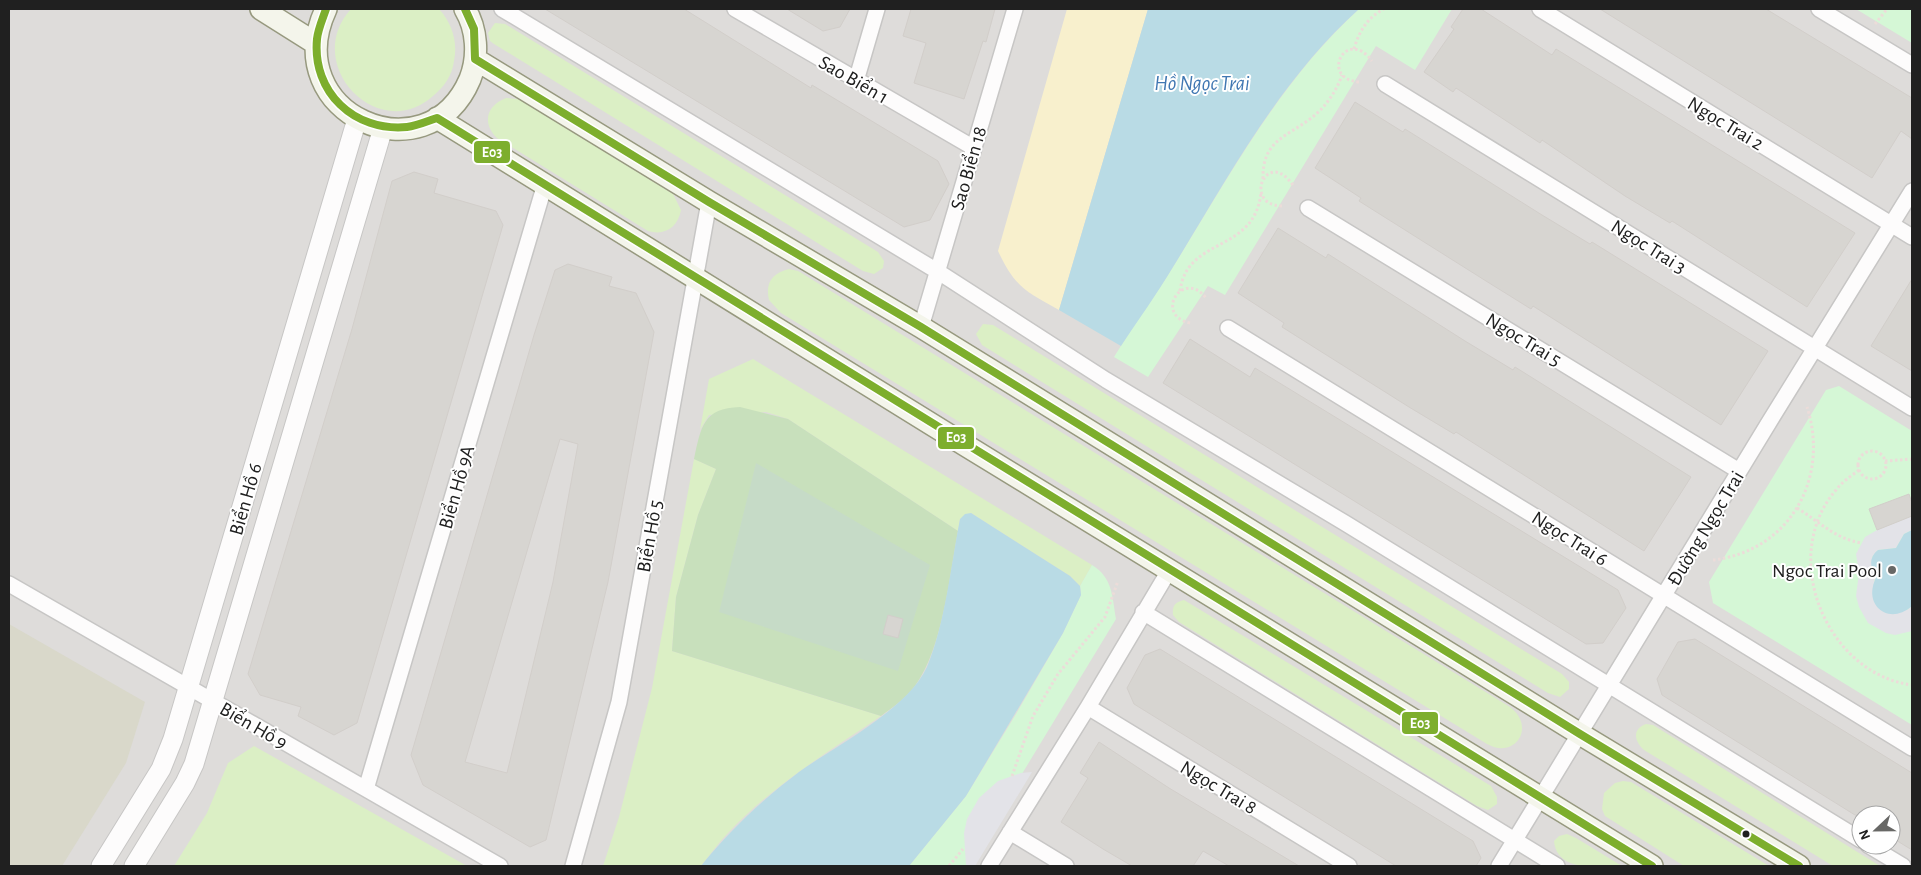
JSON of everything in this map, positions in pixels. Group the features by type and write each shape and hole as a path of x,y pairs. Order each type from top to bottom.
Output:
{"main road":[{"path":"261,9 315,43"},
{"path":"326,9 319,23 315,43 316,62 328,93 339,106 357,119 382,128 412,128 438,118 459,99 472,73 475,59 474,29 465,9"},
{"path":"475,59 709,202 921,327 1580,734 1800,866"},
{"path":"438,118 964,445 1170,569 1652,866"}],"street":[{"path":"502,9 937,271 1106,380 1851,834"},
{"name":"Sao Biển 1","path":"735,9 974,148"},
{"path":"856,81 877,9"},
{"name":"Sao Biển 18","path":"921,327 1015,9"},
{"name":"Ngọc Trai 2","path":"1540,9 1912,237"},
{"path":"1819,9 1912,65"},
{"name":"Ngọc Trai 3","path":"1385,84 1912,408"},
{"name":"Biển Hồ 6","path":"101,866 165,761 189,688 357,119"},
{"name":"Biển Hồ 6","path":"134,866 190,774 213,702 382,128"},
{"name":"Biển Hồ 9A","path":"366,790 545,184"},
{"name":"Đường Ngọc Trai","path":"1499,866 1739,470 1912,191"},
{"name":"Biển Hồ 5","path":"573,866 619,702 697,278 709,202"},
{"name":"Ngọc Trai 5","path":"1308,208 1739,470"},
{"name":"Ngọc Trai 6","path":"1228,328 1912,748"},
{"path":"989,866 1088,707 1170,569"},
{"name":"Biển Hồ 9","path":"9,584 500,866"},
{"path":"1143,612 1557,866"},
{"name":"Ngọc Trai 8","path":"1088,707 1349,866"},
{"path":"1010,832 1066,866"},
{"path":"1885,855 1903,866"}],"path":[{"path":"1354,48 1361,29 1377,12 1384,9"},
{"path":"1875,24 1887,9"},
{"path":"1359,82 1347,80 1342,75 1338,65 1339,58 1347,50 1354,48 1360,49 1372,61"},
{"path":"1180,291 1181,282 1202,254 1233,238 1246,228 1257,210 1261,193 1264,162 1274,144 1288,132 1319,112 1336,88 1342,75"},
{"path":"1262,179 1267,174 1280,172 1285,174 1294,187"},
{"path":"1261,193 1269,204 1282,206"},
{"path":"1190,323 1179,319 1173,309 1174,297 1180,291 1194,288 1206,298"},
{"path":"1713,560 1727,559 1756,548 1785,524 1797,508 1810,481 1814,459 1812,424 1807,407"},
{"path":"1859,470 1865,477 1878,478 1884,472 1885,461 1878,453 1869,452 1861,457 1859,470 1836,490 1818,521 1811,554 1811,576 1824,618 1836,639 1867,668 1895,682 1912,685"},
{"path":"1885,461 1912,459"},
{"path":"1797,508 1818,521 1832,534 1850,541 1862,542"},
{"path":"1012,776 1033,716 1058,674 1105,617 1118,581"},
{"path":"949,866 963,849"}],"shaded area":[{"path":"9,9 1912,9 1912,866 9,866"},
{"path":"1912,516 1912,530 1904,534 1896,548 1878,550 1872,557 1874,572 1877,576 1874,581 1907,610 1912,606 1912,631 1895,635 1886,633 1868,623 1859,607 1856,596 1859,573 1856,554 1865,537"},
{"path":"9,624 145,702 126,763 62,866 9,866"},
{"path":"1032,772 975,866 966,866 964,833 967,819 979,798 998,781 1021,773"}],"green space":[{"path":"351,9 439,9 451,27 455,47 451,72 441,89 412,109 390,111 370,105 353,92 340,74 335,53 338,31"},
{"path":"1359,9 1452,9 1415,70 1376,46 1225,295 1208,286 1148,377 1114,357 1166,278 1235,165 1280,99 1330,37"},
{"path":"1856,9 1912,9 1912,43"},
{"path":"495,23 505,24 878,252 884,261 883,268 874,274 863,271 494,44 490,41 488,33"},
{"path":"506,98 518,99 673,194 681,210 677,221 670,229 665,231 648,231 497,138 489,127 488,115 490,110 499,101"},
{"path":"789,269 798,271 1510,707 1518,715 1521,723 1522,731 1519,739 1506,748 1497,748 1487,744 781,313 769,300 768,289 774,276"},
{"path":"983,324 993,325 1562,674 1569,682 1569,689 1560,697 1548,693 982,345 976,334"},
{"path":"753,359 1092,565 1080,586 1070,576 971,513 960,519 958,531 788,419 766,412 709,415 700,430 709,379"},
{"path":"1839,386 1912,431 1912,725 1713,603 1709,582 1826,390"},
{"path":"740,407 788,419 958,531 944,612 925,670 912,690 881,716 672,651 676,597 698,515 716,469 694,459 699,438 706,421 711,415 728,408"},
{"path":"694,459 716,469 698,515 676,597 672,651 881,716 801,770 763,800 724,837 701,866 603,866 619,817 652,688"},
{"path":"756,463 930,565 898,671 719,612"},
{"path":"1092,565 1099,570 1108,582 1116,619 966,866 909,866 966,796 1016,714 1063,633 1081,595 1080,586"},
{"path":"1184,600 1491,786 1497,797 1497,804 1488,810 1477,806 1179,622 1173,615 1173,609 1176,603"},
{"path":"1646,724 1653,725 1851,848 1851,855 1862,855 1880,866 1833,866 1644,750 1638,743 1636,736 1641,726"},
{"path":"254,746 467,866 174,866 207,813 228,763"},
{"path":"1631,782 1769,866 1684,866 1605,816 1602,809 1604,793 1615,783"},
{"path":"1567,834 1622,866 1591,867 1571,863 1557,851 1554,841 1559,836"}],"sand":[{"path":"1067,9 1148,9 1059,310 1022,287 1010,273 998,251"}],"water":[{"name":"Hồ Ngọc Trai","path":"1148,9 1359,9 1330,37 1280,98 1235,164 1167,277 1121,346 1059,310"},
{"path":"971,513 1070,576 1080,586 1081,595 1063,633 966,796 909,866 701,866 735,828 772,793 799,772 888,712 918,682 927,667 938,632 947,594 960,519 965,514"},
{"name":"Ngoc Trai Pool","path":"1912,530 1912,606 1903,612 1886,613 1875,603 1872,595 1877,576 1871,566 1871,562 1878,550 1896,548 1904,534"}],"building":[{"path":"545,9 684,9 811,88 812,85 938,161 949,184 930,220 904,227"},
{"path":"787,9 850,9 840,27 823,31"},
{"path":"911,9 995,9 986,42 983,41 964,99 914,83 926,43 903,36"},
{"path":"1463,9 1481,9 1552,55 1556,49 1855,233 1807,307 1672,221 1670,223 1625,196 1542,140 1540,143 1456,88 1453,92 1424,72 1454,29 1451,27"},
{"path":"1600,9 1766,9 1912,98 1912,139 1901,131 1872,178"},
{"path":"1355,102 1403,132 1405,129 1542,215 1590,244 1592,242 1768,351 1721,425 1533,306 1531,309 1359,201 1361,198 1315,168"},
{"path":"414,172 438,179 434,193 496,211 503,225 357,723 334,735 298,716 301,707 260,695 248,674 352,329 392,181"},
{"path":"1278,228 1326,258 1328,254 1465,341 1513,370 1515,367 1691,477 1644,551 1456,432 1454,434 1409,407 1282,327 1284,323 1238,293"},
{"path":"568,264 612,277 609,286 636,293 654,332 608,582 546,840 530,847 423,785 411,755 534,335 555,270","holes":["560,439 578,444 553,582 507,773 465,762"]},
{"path":"1912,279 1912,371 1871,346"},
{"path":"1190,339 1250,377 1255,368 1618,590 1626,608 1603,643 1586,644 1163,383"},
{"path":"1909,494 1912,503 1912,516 1877,530 1869,509"},
{"path":"888,615 903,619 898,638 883,634"},
{"path":"1695,639 1912,773 1912,850 1901,843 1901,805 1851,805 1851,813 1662,695 1657,679 1678,642"},
{"path":"1160,649 1473,841 1481,858 1476,866 1396,866 1134,704 1127,688 1145,655"},
{"path":"1099,742 1169,788 1299,866 1229,866 1203,851 1193,866 1132,866 1103,849 1061,822 1088,778 1080,773"}],"transit line":[{"name":"E03","path":"326,9 319,27 317,58 329,91 340,105 354,115 370,123 388,127 419,125 437,118 1652,866"},
{"name":"E03","path":"465,9 474,29 475,59 709,202 921,327 1580,734 1799,866"}],"place":[{"name":"Ngoc Trai Pool","path":"1892,570"}]}
